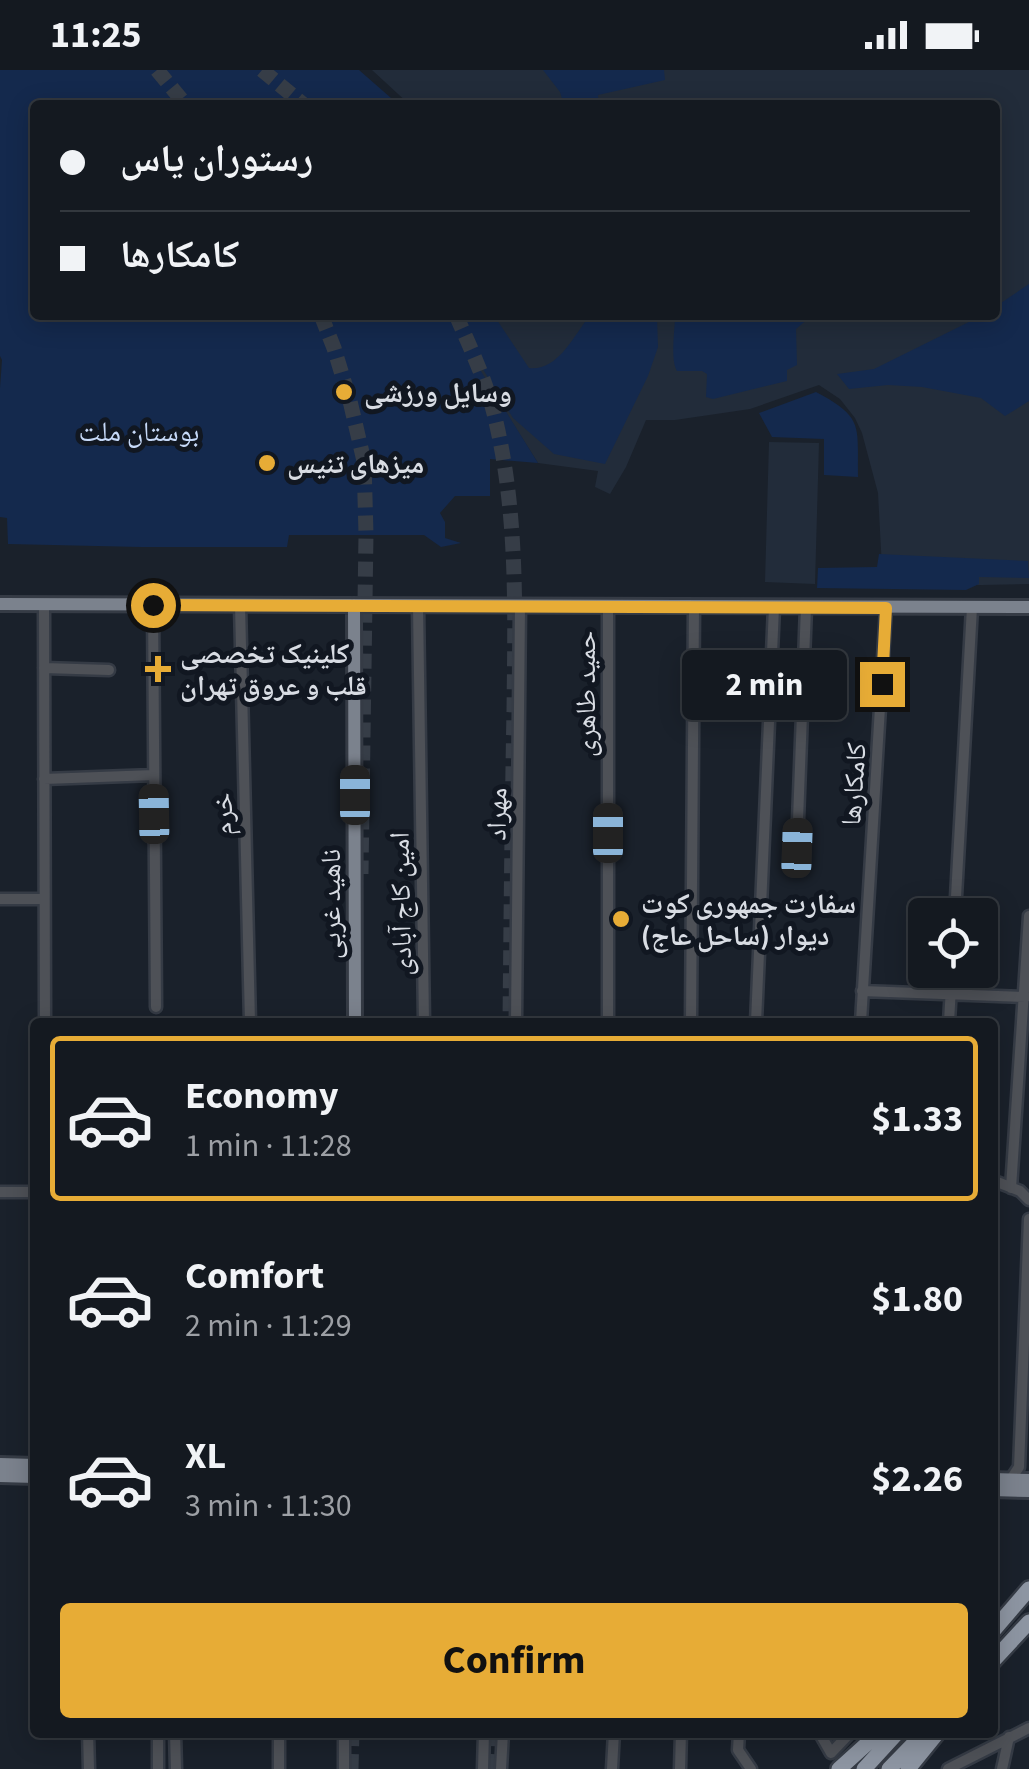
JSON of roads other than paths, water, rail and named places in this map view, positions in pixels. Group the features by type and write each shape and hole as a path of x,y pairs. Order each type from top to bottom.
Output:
{"highway":[{"path":"998,1625 1029,1589"},
{"path":"998,1656 1029,1622"},
{"path":"839,1769 873,1738"},
{"path":"864,1769 892,1738"},
{"path":"889,1769 918,1738"},
{"path":"908,1769 933,1738"}],"main road":[{"path":"0,604 1029,608"},
{"name":"ناهید غربی","path":"354,605 355,1018"},
{"path":"0,1464 30,1465"},
{"path":"0,1476 30,1476"},
{"path":"998,1479 1029,1480"},
{"path":"998,1490 1029,1490"}],"street":[{"path":"44,604 45,1018"},
{"path":"153,605 156,1007"},
{"name":"خرم","path":"240,605 250,1018"},
{"name":"امین کاج آبادی","path":"418,605 424,1018"},
{"name":"مهراد","path":"516,1018 520,606"},
{"name":"حمید طاهری","path":"608,606 608,1018"},
{"path":"691,1018 694,606"},
{"path":"756,1018 774,607"},
{"path":"797,848 806,607"},
{"path":"955,898 972,607"},
{"name":"کامکارها","path":"860,1018 886,608"},
{"path":"44,668 109,670"},
{"path":"44,779 154,775"},
{"path":"0,899 44,900"},
{"path":"1010,1188 1029,916"},
{"path":"948,1018 950,988"},
{"path":"862,991 1026,997"},
{"path":"998,1183 1029,1200"},
{"path":"0,1192 30,1192"},
{"path":"1011,1479 1019,1467 1025,1414 1028,1220"},
{"path":"950,1768 1029,1728"},
{"path":"1002,1769 1009,1737"},
{"path":"88,1738 89,1769"},
{"path":"158,1738 158,1769"},
{"path":"175,1738 176,1769"},
{"path":"279,1738 279,1769"},
{"path":"344,1738 344,1769"},
{"path":"484,1738 483,1767 501,1768 503,1738"},
{"path":"612,1769 614,1738"},
{"path":"680,1769 681,1738"},
{"path":"739,1738 738,1750 751,1769"},
{"path":"822,1738 831,1753 846,1738"},
{"path":"158,1746 176,1747"}],"tunnel":[{"path":"157,70 182,100"},
{"path":"262,70 298,100"},
{"path":"323,320 350,401 364,461 361,874"},
{"path":"458,320 493,408 512,529 515,638 510,1018"},
{"path":"351,1769 352,1738"},
{"path":"491,1769 493,1738"}],"place":[{"name":"وسایل ورزشی","path":"344,392"},
{"name":"میزهای تنیس","path":"267,463"},
{"name":"کلینیک تخصصی قلب و عروق تهران","path":"158,669"},
{"name":"سفارت جمهوری کوت دیوار (ساحل عاج)","path":"621,919"}],"park label":[{"name":"بوستان ملت","path":"139,431"}]}
